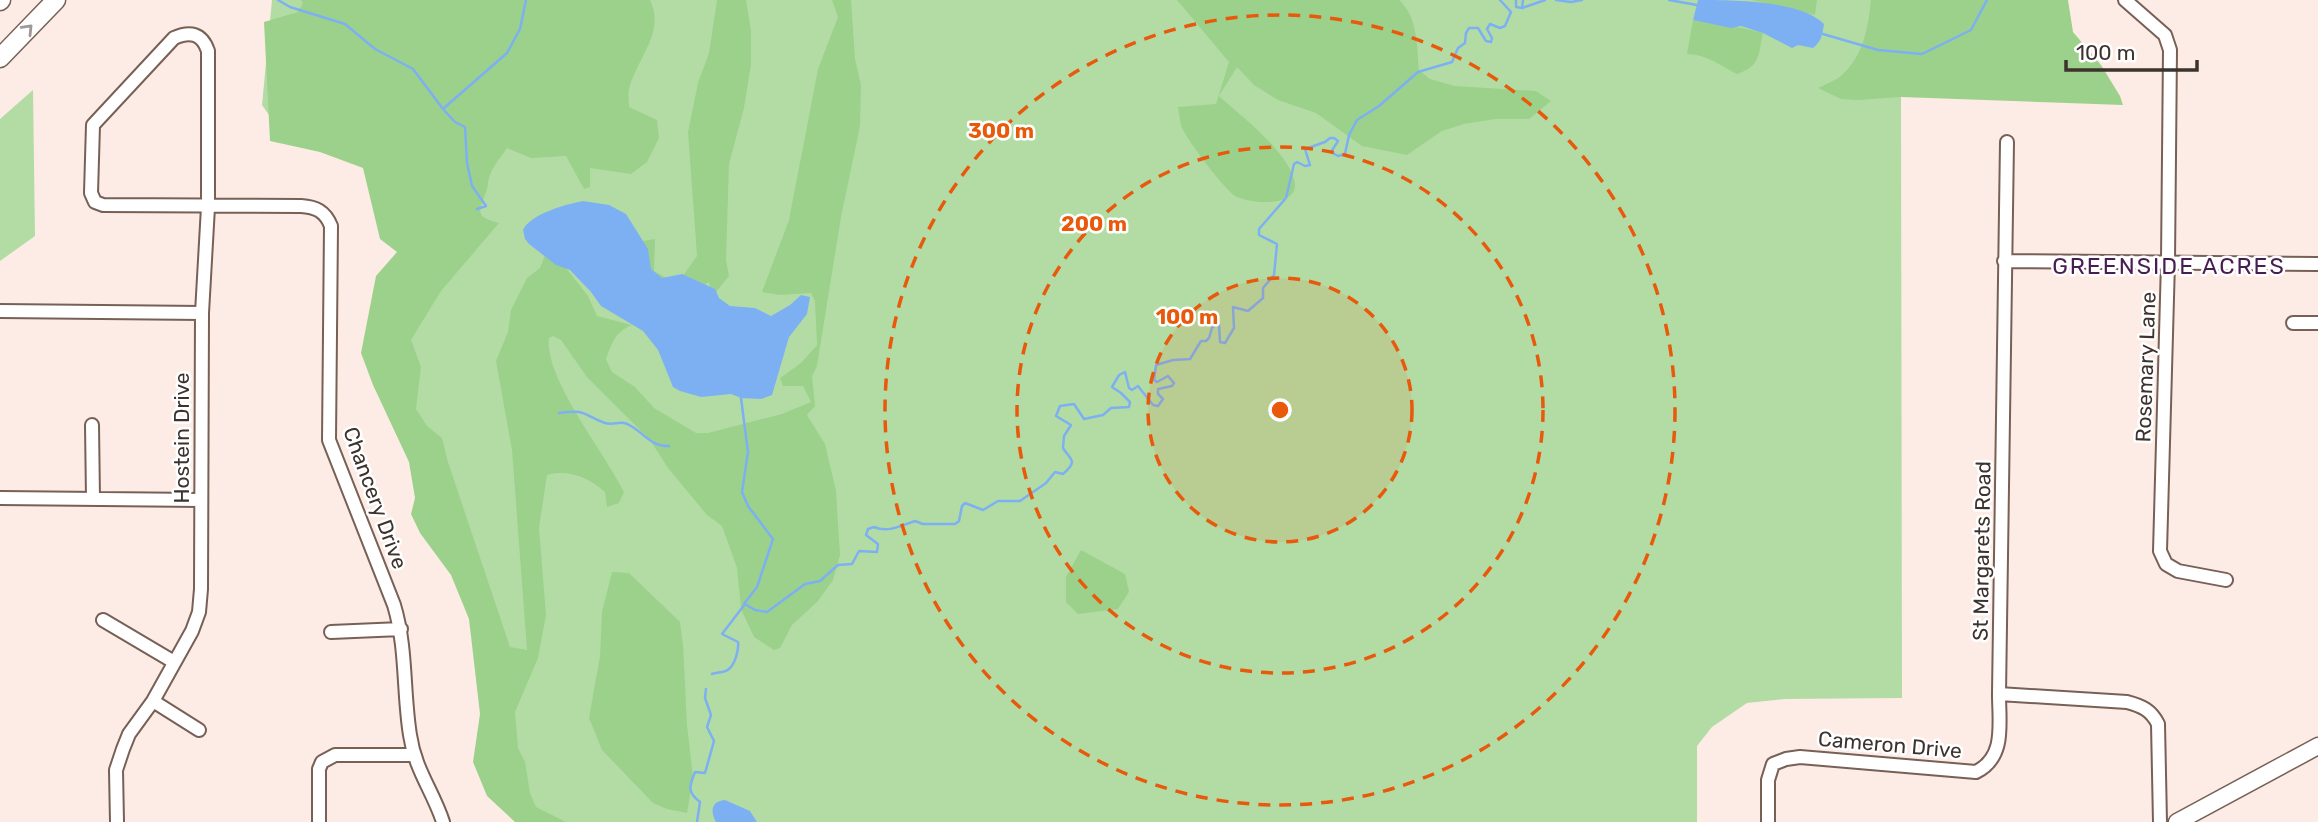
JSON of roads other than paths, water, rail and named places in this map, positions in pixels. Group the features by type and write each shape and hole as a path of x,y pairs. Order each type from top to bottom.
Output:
{"highway":[{"path":"0,58 56,0"}],"main road":[{"path":"2177,822 2318,746"}],"street":[{"name":"Rosemary Lane","path":"2125,0 2165,35 2170,50 2168,262 2160,551 2165,564 2178,571 2226,580"},
{"name":"Hostein Drive","path":"117,822 117,770 123,748 129,734 153,701 192,631 199,612 202,313 208,207 208,51 200,36 184,34 174,38 93,125 91,185 95,202 103,205 208,207"},
{"name":"St Margarets Road","path":"1999,694 2007,142"},
{"name":"Chancery Drive","path":"208,207 313,207 326,214 331,226 329,440 401,629 414,755 443,822"},
{"path":"2004,261 2318,264"},
{"path":"0,311 202,313"},
{"path":"2293,323 2318,323"},
{"path":"92,425 93,499"},
{"path":"0,498 201,500"},
{"path":"103,620 174,662"},
{"path":"331,632 401,629"},
{"path":"1999,694 2127,702 2142,706 2153,713 2158,724 2160,822"},
{"name":"Cameron Drive","path":"1768,822 1768,780 1773,764 1786,758 1976,772 1987,766 1996,755 1999,738 1999,694"},
{"path":"153,701 199,730"},
{"path":"318,822 319,769 322,762 335,755 414,755"}],"water":[{"path":"1698,0 1764,3 1799,10 1824,24 1822,35 1813,48 1798,45 1792,48 1763,33 1741,26 1731,28 1693,20"},
{"path":"583,201 609,205 626,214 648,249 651,269 662,278 682,274 715,289 719,298 730,306 755,308 771,316 801,295 810,297 807,314 789,337 772,395 761,399 741,398 731,394 701,397 673,387 658,350 643,331 601,306 570,270 556,265 525,239 523,230 533,219 559,207"},
{"path":"725,800 750,811 757,822 716,822 714,805"}],"waterway":[{"path":"278,0 290,7 345,24 375,49 413,69 443,109 455,122 465,127 467,163 472,186 486,206 477,209"},
{"path":"444,108 507,53 520,29 526,0"},
{"path":"712,674 727,670 735,660 738,642 722,634 745,604 755,610 767,612 805,584 820,581 838,565 852,564 859,551 877,552 878,544 866,535 868,529 889,529 915,521 923,524 955,524 959,521 965,503 983,510 998,501 1020,501 1046,483 1055,472 1063,474 1072,463 1063,448 1064,436 1071,425 1056,416 1060,406 1074,404 1084,419 1103,415 1111,408 1129,407 1130,402 1112,387 1119,375 1125,372 1129,388 1132,390 1138,386 1153,405 1158,406 1163,399 1158,394 1158,389 1172,386 1174,383 1168,376 1157,382 1154,380 1156,365 1190,359 1201,341 1209,338 1216,324 1219,325 1220,342 1225,343 1234,328 1233,307 1248,311 1263,298 1263,288 1274,275 1277,244 1259,235 1259,229 1286,198 1294,164 1297,162 1310,165 1305,149 1334,138 1338,141 1331,152 1338,156 1345,154 1349,135 1357,120 1379,106 1418,72 1452,62 1458,48 1465,43 1469,28 1478,28 1486,41 1491,42 1492,38 1487,29 1490,24 1500,28 1505,26 1511,12 1500,0"},
{"path":"1516,0 1516,7 1522,8"},
{"path":"1522,8 1523,0"},
{"path":"1522,8 1545,0"},
{"path":"1556,0 1582,0"},
{"path":"1669,0 1697,5"},
{"path":"1823,34 1878,50 1922,54 1971,30 1987,0"},
{"path":"741,398 748,452 742,492 748,506 773,539 757,587 744,604"},
{"path":"559,413 580,412 605,423 627,424 652,442 669,446"},
{"path":"697,822 700,802 691,792 691,785 695,772 705,773 714,741 707,727 711,715 705,698 706,689"}],"district":[{"name":"GREENSIDE ACRES","path":"2169,266"}]}
